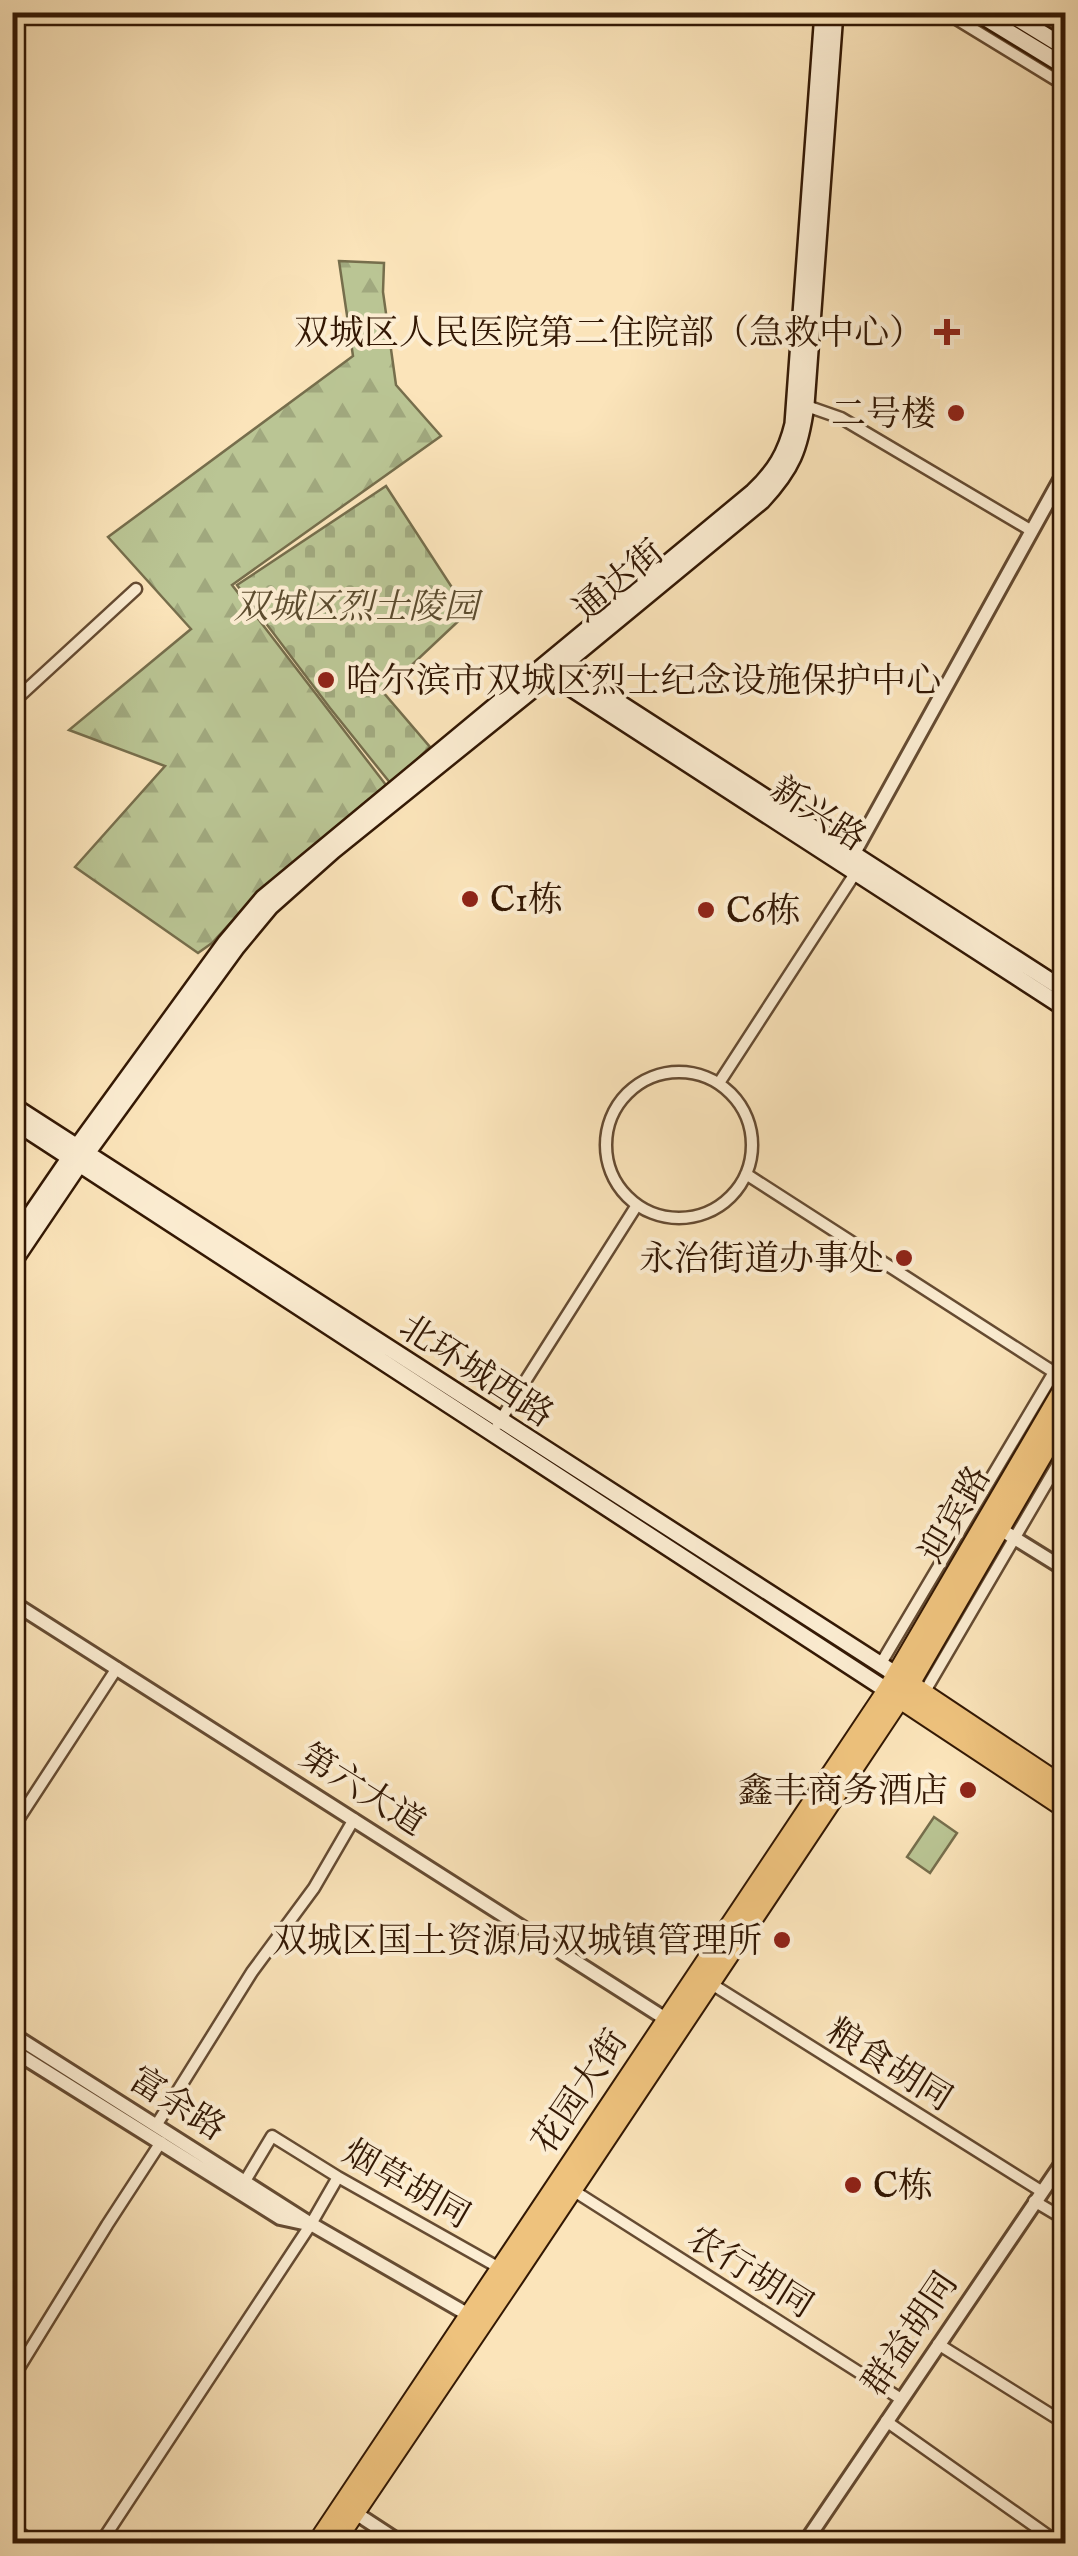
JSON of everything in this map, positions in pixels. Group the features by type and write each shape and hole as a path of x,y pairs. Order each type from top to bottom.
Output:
{"main road":[{"name":"通达街","path":"801,403 798,336 823,12"},
{"name":"通达街","path":"79,1155 226,942 262,898 551,667 772,474 789,442 801,403 835,12"},
{"path":"976,12 1066,67"},
{"path":"1007,12 1066,48"},
{"name":"新兴路","path":"551,667 855,862 1066,990"},
{"name":"新兴路","path":"855,862 1066,1009"},
{"name":"北环城西路","path":"12,1105 79,1155 496,1427 900,1684"},
{"name":"北环城西路","path":"12,1120 79,1155"},
{"path":"12,1242 79,1155"},
{"path":"12,1264 79,1155"},
{"name":"迎宾路","path":"900,1684 1062,1379"},
{"name":"迎宾路","path":"900,1684 1007,1534 1066,1415"},
{"name":"北环城西路","path":"496,1427 900,1684"},
{"path":"900,1684 1066,1788"},
{"path":"900,1684 1066,1808"},
{"name":"花园大街","path":"508,2272 571,2189 673,2023 710,1983 900,1684"},
{"name":"花园大街","path":"316,2544 508,2272 900,1684"},
{"name":"花园大街","path":"334,2544 476,2319"}],"street":[{"path":"945,12 1066,86"},
{"path":"1038,12 1066,29"},
{"path":"801,403 841,418 1032,531"},
{"path":"720,1082 855,862 1066,470"},
{"path":"12,703 136,589"},
{"path":"670,1071 696,1072 720,1082 737,1098 748,1118 753,1142 746,1174 725,1203 704,1214 682,1218 658,1216 619,1188 608,1164 606,1139 612,1114 626,1093 646,1078 670,1071"},
{"path":"746,1174 1062,1379 1066,1352"},
{"path":"496,1427 638,1205"},
{"path":"1066,1450 1007,1534 1066,1570"},
{"name":"第六大道","path":"12,1602 673,2023"},
{"path":"12,1828 117,1668"},
{"path":"157,2124 252,1972 314,1888 354,1820"},
{"name":"粮食胡同","path":"710,1983 1038,2196 1066,2220"},
{"name":"富余路","path":"12,2034 311,2224 476,2319"},
{"name":"富余路","path":"12,2050 280,2218 311,2224"},
{"name":"烟草胡同","path":"245,2180 272,2136 508,2272"},
{"path":"12,2378 162,2142"},
{"name":"群益胡同","path":"804,2544 1066,2157"},
{"path":"100,2544 311,2224 338,2176"},
{"name":"农行胡同","path":"571,2189 902,2398"},
{"path":"938,2344 1066,2424"},
{"path":"886,2421 1060,2544"},
{"path":"354,2512 403,2544"},
{"path":"12,2528 36,2544"}],"green space":[{"path":"339,261 384,263 383,292 396,385 441,436 232,585 386,785 257,894 198,953 75,867 165,766 69,730 191,629 108,537 353,356"},
{"name":"双城区烈士陵园","path":"386,486 468,612 383,692 430,747 391,784 237,585"},
{"path":"934,1817 957,1833 930,1873 907,1857"}],"place":[{"name":"双城区人民医院第二住院部（急救中心）","path":"947,332"},
{"name":"二号楼","path":"956,413"},
{"name":"哈尔滨市双城区烈士纪念设施保护中心","path":"326,680"},
{"name":"C1栋","path":"470,899"},
{"name":"C6栋","path":"706,910"},
{"name":"永治街道办事处","path":"904,1258"},
{"name":"鑫丰商务酒店","path":"968,1790"},
{"name":"双城区国土资源局双城镇管理所","path":"782,1940"},
{"name":"C栋","path":"853,2185"}]}
